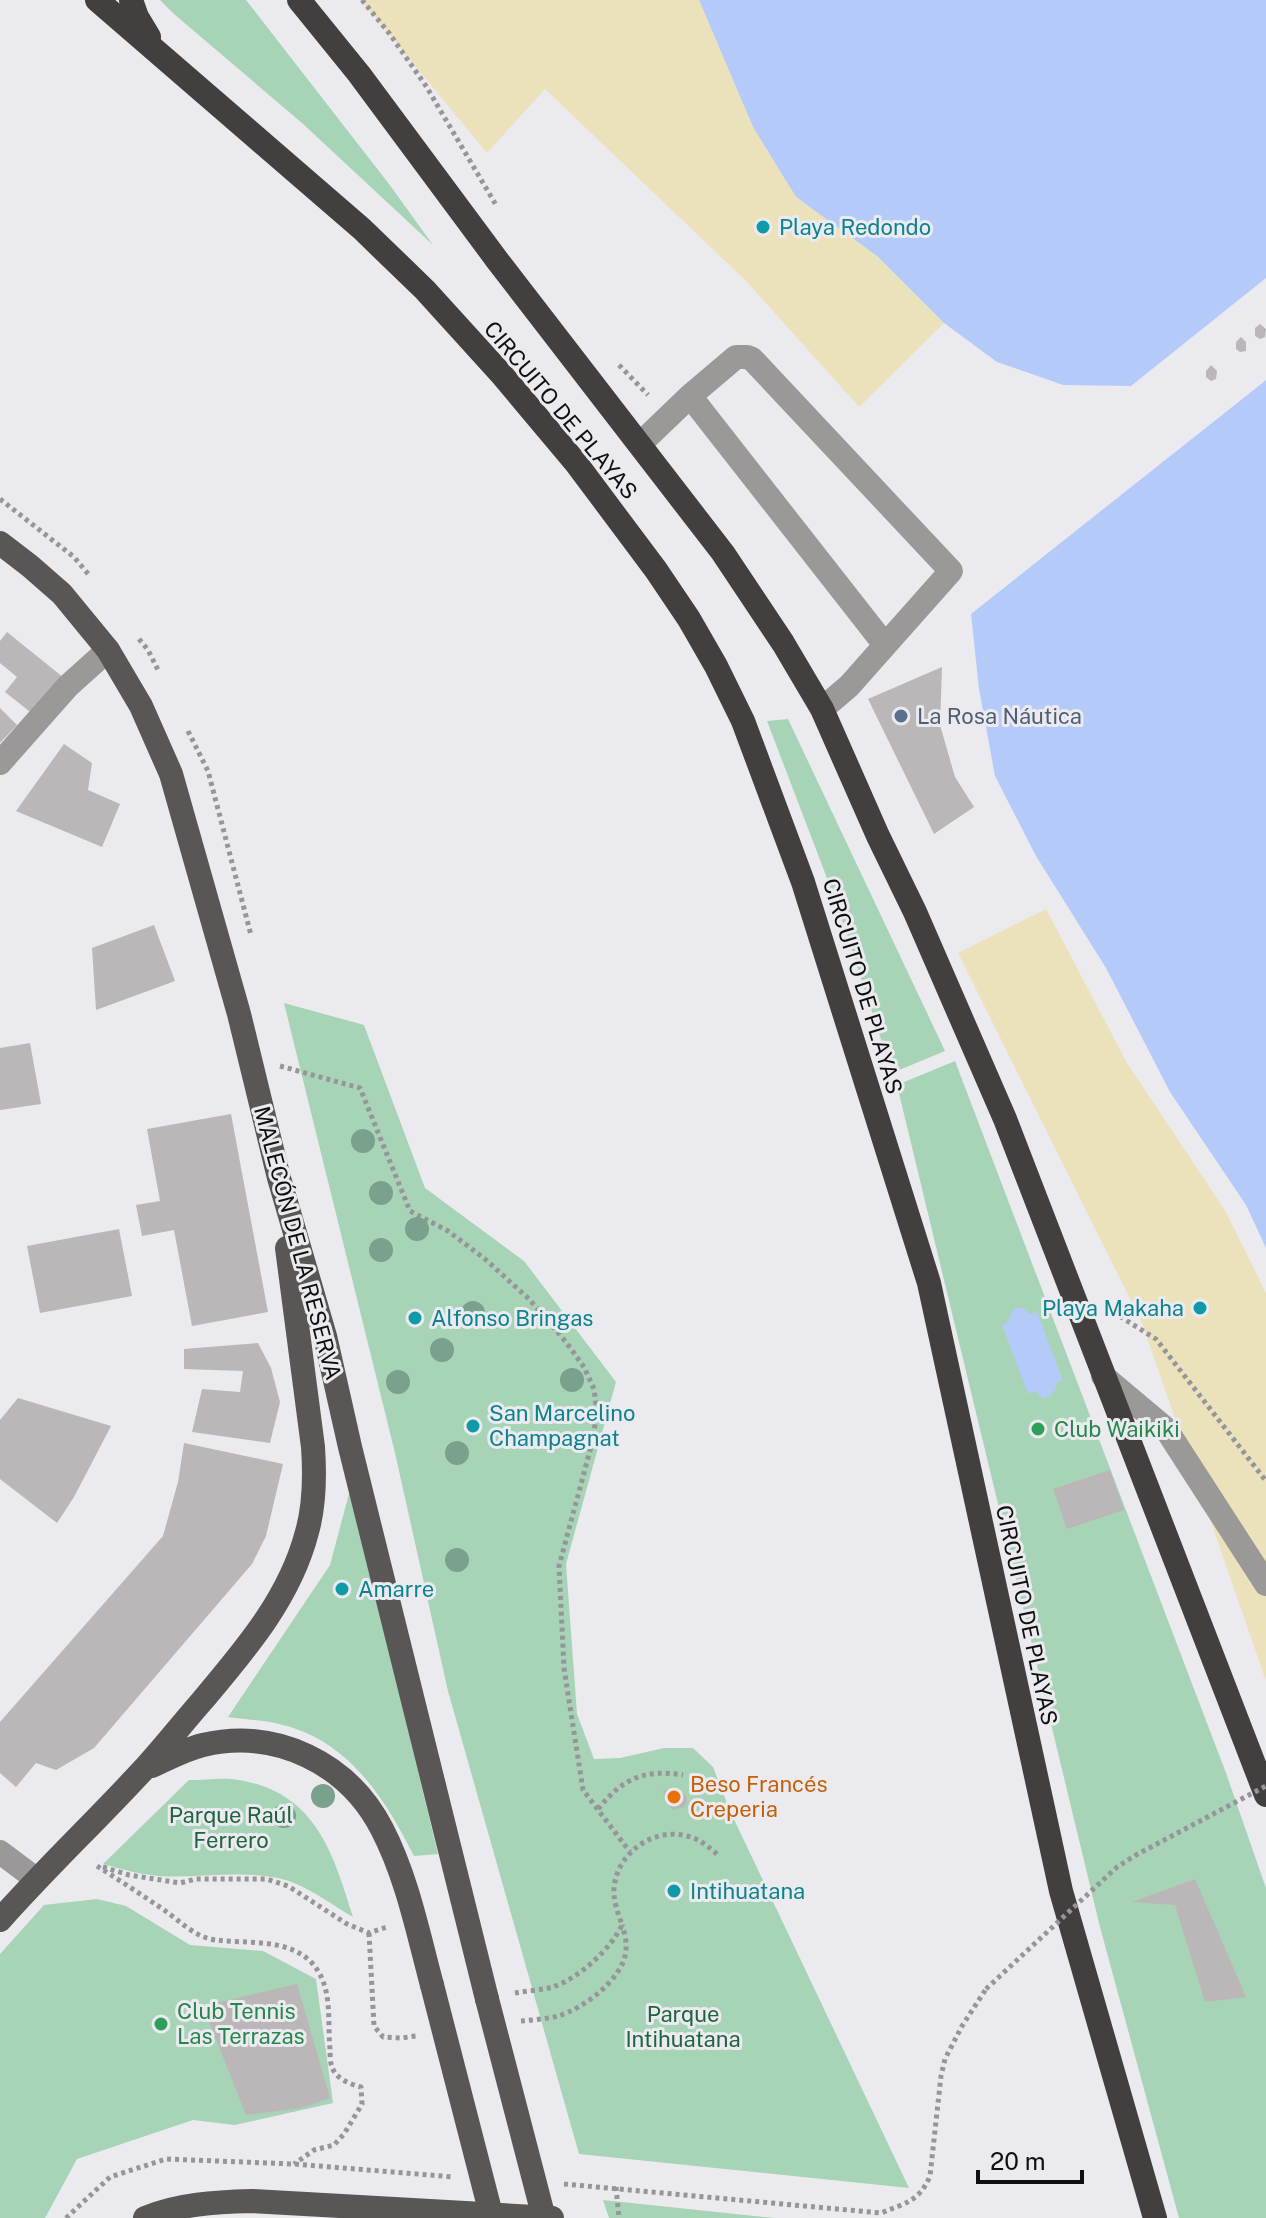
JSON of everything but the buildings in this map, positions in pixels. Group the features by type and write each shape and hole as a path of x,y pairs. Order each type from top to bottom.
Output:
{"highway":[{"name":"CIRCUITO DE PLAYAS","path":"97,0 362,229 425,290 503,376 576,463 656,570 696,631 743,721 803,882 929,1283 1061,1891 1155,2218"},
{"path":"131,0 157,51"},
{"name":"CIRCUITO DE PLAYAS","path":"299,0 359,74 497,260 723,553 783,643 822,709 1005,1119 1266,1795"}],"main road":[{"name":"MALECÓN DE LA RESERVA","path":"0,543 62,594 108,650 141,706 171,774 251,1063 279,1178 325,1336 486,1997 544,2218"},
{"path":"0,1920 143,1770 235,1662 265,1622 292,1576 307,1532 314,1495 313,1447 279,1178"},
{"path":"143,1770 200,1746 229,1741 276,1744 319,1761 344,1779 375,1816 398,1864 415,1919 492,2218"},
{"path":"150,2217 204,2204 252,2201 552,2218"}],"street":[{"path":"640,444 736,357 752,359 951,571 849,686 822,709"},
{"path":"690,396 885,645"},
{"path":"0,763 68,686 108,650"},
{"path":"1103,1376 1166,1429 1266,1584"},
{"path":"0,1852 36,1879"}],"path":[{"path":"362,0 426,86 502,215"},
{"path":"617,363 668,416"},
{"path":"251,1063 283,1066 360,1088 410,1211 448,1231 485,1259 529,1299 584,1367 594,1389 597,1413 559,1566 564,1668 583,1790 630,1852"},
{"path":"1068,1283 1156,1339 1266,1481"},
{"path":"598,1809 619,1786 634,1778 651,1773 683,1775"},
{"path":"906,2203 924,2190 930,2176 945,2059 986,1989 1117,1867 1266,1786"},
{"path":"486,1997 562,1983 605,1950 622,1925 614,1888 619,1869 630,1852 646,1840 665,1834 685,1835 704,1842 719,1856"},
{"path":"294,2164 314,2150 334,2145 362,2104 361,2087 345,2082 332,2068 329,2001 321,1978 310,1961 293,1950 246,1941 213,1940 186,1927 97,1866 180,1883 196,1879 267,1879 288,1886 347,1924 369,1933 415,1919"},
{"path":"616,2187 619,2218"}],"green space":[{"path":"160,0 246,0 433,245 302,123"},
{"path":"788,719 945,1051 892,1073 835,899 767,721"},
{"name":"Parque Intihuatana","path":"284,1003 364,1025 425,1188 524,1261 616,1382 566,1564 577,1714 594,1759 620,1758 664,1748 693,1748 713,1767 730,1811 909,2188 579,2154 448,1691 395,1453"},
{"name":"Club Waikiki","path":"955,1061 1226,1773 1266,1888 1266,2218 1179,2218 1100,1927 897,1085"},
{"path":"350,1490 438,1854 414,1856 377,1794 346,1759 328,1745 307,1733 283,1725 228,1717 330,1565"},
{"name":"Parque Raúl Ferrero","path":"233,1779 265,1787 304,1812 317,1829 338,1870 353,1917 309,1890 279,1878 245,1875 158,1876 103,1864 189,1780"},
{"name":"Club Tennis Las Terrazas","path":"97,1899 126,1906 190,1945 263,1951 316,1979 333,2103 235,2125 193,2120 77,2159 45,2218 0,2218 0,1954 44,1905"},
{"path":"603,2200 774,2218 609,2218"}],"sand":[{"name":"Playa Redondo","path":"361,0 699,0 753,127 796,197 877,256 944,323 859,407 746,281 545,89 487,153"},
{"name":"Playa Makaha","path":"1046,909 1127,1063 1226,1212 1266,1293 1266,1681 1142,1323 958,953"}],"water":[{"path":"699,0 1266,0 1266,278 1131,386 1063,385 997,362 944,323 877,256 796,197 753,127"},
{"path":"1266,380 1266,1248 1246,1205 1170,1092 1106,968 1036,856 995,776 979,689 971,614"},
{"path":"1015,1308 1023,1308 1030,1314 1037,1312 1063,1381 1056,1383 1056,1389 1049,1397 1043,1398 1035,1391 1028,1394 1002,1325 1009,1322"}],"pier":[{"path":"1266,376 1266,380 1038,560 1036,557"}],"place":[{"name":"Playa Redondo","path":"763,227"},
{"name":"La Rosa Náutica","path":"901,716"},
{"name":"Playa Makaha","path":"1200,1308"},
{"name":"Alfonso Bringas","path":"415,1318"},
{"name":"San Marcelino Champagnat","path":"473,1426"},
{"name":"Club Waikiki","path":"1038,1429"},
{"name":"Amarre","path":"342,1589"},
{"name":"Beso Francés Creperia","path":"674,1797"},
{"name":"Intihuatana","path":"674,1891"},
{"name":"Club Tennis Las Terrazas","path":"161,2024"}]}
